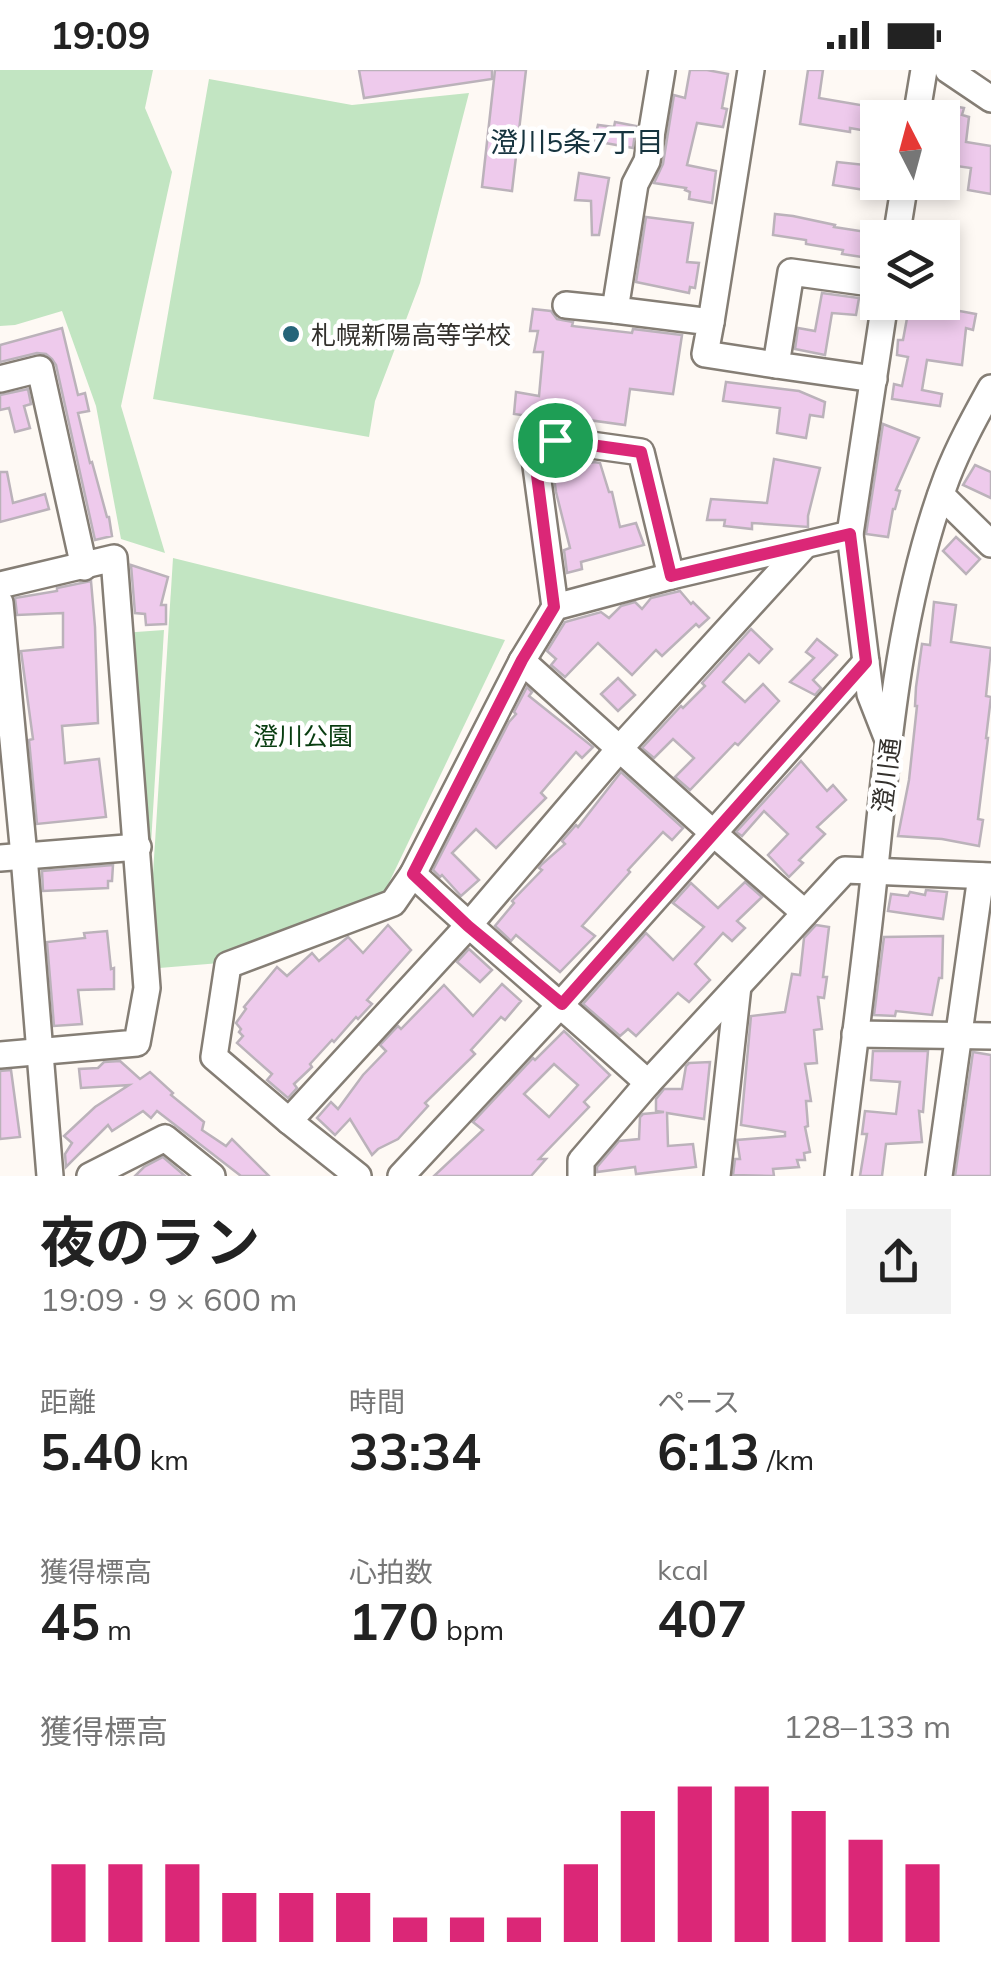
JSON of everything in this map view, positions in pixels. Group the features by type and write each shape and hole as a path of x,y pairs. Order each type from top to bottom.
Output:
{"street":[{"path":"615,310 635,184 647,161 662,70"},
{"path":"751,70 705,354 874,379"},
{"path":"919,100 924,70"},
{"path":"948,70 991,98"},
{"path":"776,365 791,272 860,282"},
{"path":"566,305 711,322"},
{"path":"883,320 850,534 870,694 889,743"},
{"path":"0,379 40,369 84,567"},
{"name":"澄川通","path":"838,1176 889,743 910,605 945,485 991,388"},
{"path":"358,1176 214,1057 228,965 393,903 413,874 522,660 554,607 533,444 555,440 641,452 671,576"},
{"path":"945,485 991,544"},
{"path":"554,607 850,534"},
{"path":"289,1122 468,926 620,748 805,544"},
{"path":"0,585 114,558 148,988 136,1044 0,1054"},
{"path":"0,603 12,857 40,1051 50,1176"},
{"path":"522,660 805,913"},
{"path":"400,1176 562,1004 866,662"},
{"path":"12,857 138,847"},
{"path":"576,1171 648,1083 846,870 986,876 957,1034 938,1176"},
{"path":"413,874 648,1083"},
{"path":"717,1176 738,986"},
{"path":"855,1034 991,1036"},
{"path":"90,1176 125,1169 165,1138 212,1176"}],"green space":[{"path":"0,70 153,70 145,108 172,172 121,406 165,553 121,539 96,406 62,311 0,326"},
{"path":"209,79 352,105 469,93 420,283 375,401 369,437 153,399"},
{"name":"澄川公園","path":"173,558 505,640 379,898 220,963 147,969"},
{"path":"164,630 149,877 122,633"}],"building":[{"path":"359,70 492,70 492,79 364,98"},
{"path":"495,70 526,70 512,191 482,187"},
{"path":"690,70 728,74 723,127 697,123 687,165 716,171 712,203 689,199 686,188 654,183 663,164 674,95 685,98"},
{"path":"808,70 823,70 819,98 860,105 860,130 850,128 850,132 800,124"},
{"path":"960,107 964,108 962,115 969,117 966,142 991,146 991,194 968,190 971,168 960,166"},
{"path":"615,122 636,126 633,148 594,141 598,125 614,127"},
{"path":"837,162 860,164 860,189 833,185"},
{"path":"579,173 609,178 599,235 592,235 591,201 575,200"},
{"path":"775,214 860,231 860,257 806,244 806,240 773,235"},
{"path":"646,217 693,223 687,262 699,263 695,288 690,287 689,293 636,282"},
{"path":"822,293 859,298 856,315 832,313 825,355 795,349 798,328 815,331"},
{"path":"533,309 551,311 557,319 573,322 572,326 682,335 673,394 630,389 625,425 514,414 516,392 539,396 543,352 534,352 538,331 530,331"},
{"path":"960,311 976,314 973,330 966,328 962,365 927,360 922,390 942,394 940,406 892,399 894,384 902,386 908,357 897,355 898,340 903,340 907,320 960,320"},
{"path":"62,328 78,395 85,393 89,411 78,413 112,536 95,540 56,365 46,354 37,353 0,362 0,345"},
{"path":"726,382 799,391 825,402 823,417 810,415 806,438 777,433 780,408 723,401"},
{"path":"28,389 31,404 24,406 30,428 15,432 9,408 0,410 0,395"},
{"path":"883,424 919,438 896,490 900,491 888,537 866,534"},
{"path":"568,459 571,468 600,463 620,527 636,523 644,545 581,562 582,569 567,573 564,550 570,548 552,463"},
{"path":"774,459 820,468 808,527 752,523 752,529 724,526 725,520 707,520 711,499 767,503"},
{"path":"975,465 991,472 991,498 963,485"},
{"path":"0,472 7,472 13,503 45,494 49,509 0,522"},
{"path":"956,537 980,559 966,574 943,551"},
{"path":"131,565 168,577 161,605 166,605 166,624 146,625 145,614 135,613"},
{"path":"91,581 98,723 62,726 65,763 99,759 106,817 37,824 29,740 33,739 21,651 63,647 63,613 17,615 15,598"},
{"path":"680,591 709,618 699,627 696,624 662,656 656,650 632,675 598,643 565,677 551,665 556,659 547,651 565,622 601,612 609,618 621,606 635,602 642,609 651,598"},
{"path":"934,602 956,605 951,642 991,648 979,846 898,836 909,780 922,644 930,645"},
{"path":"751,629 772,649 759,663 749,654 723,682 745,702 763,684 779,701 690,790 675,777 694,758 673,739 654,758 642,748 705,686 702,683"},
{"path":"817,639 837,655 813,680 821,688 815,695 790,682 814,658 806,652"},
{"path":"618,678 635,695 618,711 601,694"},
{"path":"527,687 532,692 529,696 593,747 582,758 576,752 541,793 546,798 496,848 476,829 452,853 479,880 461,896 433,870"},
{"path":"801,761 827,791 833,785 846,800 817,827 825,834 799,860 803,863 789,877 768,855 788,834 764,811 742,836 736,832"},
{"path":"621,772 683,828 672,840 663,832 628,870 582,926 595,936 560,972 516,935 511,941 495,926 512,901 542,870 541,865 565,844 562,841 578,827"},
{"path":"113,865 108,888 43,891 42,871"},
{"path":"745,882 762,897 737,921 745,928 732,941 723,933 695,964 710,980 689,1002 678,993 636,1036 628,1029 620,1036 583,1004 646,933 673,960 704,927 673,903 691,883 718,908"},
{"path":"926,890 947,892 943,919 888,911 891,894 925,895"},
{"path":"388,925 411,950 367,1000 372,1004 310,1064 312,1067 294,1084 297,1088 288,1098 267,1080 272,1074 237,1043 243,1036 236,1023 244,1007 277,967 287,976 312,953 319,961 348,937 363,953"},
{"path":"816,925 829,927 824,998 818,997 822,1029 814,1030 817,1063 805,1064 811,1101 806,1101 805,1127 810,1152 804,1153 805,1160 797,1160 799,1167 773,1169 774,1176 733,1175 735,1159 740,1159 737,1140 785,1136 785,1132 741,1125 751,1016 785,1012 792,974 800,975 804,938"},
{"path":"107,931 114,989 78,990 82,1024 54,1026 47,942"},
{"path":"943,936 942,978 932,1015 896,1011 895,1016 874,1015 884,937"},
{"path":"469,949 492,970 480,982 457,962"},
{"path":"502,984 521,1001 471,1050 475,1054 425,1103 428,1106 398,1139 372,1155 350,1119 335,1135 317,1118 331,1102 338,1109 386,1051 380,1045 444,985 473,1016"},
{"path":"564,1031 610,1075 584,1102 589,1107 539,1159 546,1159 531,1176 434,1176 483,1130 473,1122","holes":["554,1064 578,1085 549,1117 524,1094"]},
{"path":"873,1051 928,1051 923,1112 919,1111 922,1142 886,1144 882,1176 860,1176 867,1134 862,1134 865,1111 896,1114 900,1082 871,1080"},
{"path":"973,1052 991,1055 991,1176 955,1176"},
{"path":"120,1061 140,1079 150,1072 204,1122 202,1130 226,1146 232,1139 269,1176 241,1176 157,1111 151,1118 143,1111 112,1131 108,1125 66,1167 65,1154 72,1143 64,1136 95,1107 129,1085 81,1088 79,1069"},
{"path":"710,1062 704,1119 667,1113 668,1146 693,1144 696,1167 636,1174 635,1167 597,1172 619,1141 639,1139 643,1114 664,1112 656,1111 656,1099 664,1089 682,1089 689,1063"},
{"path":"11,1070 20,1137 0,1139 0,1071"},
{"path":"163,1157 185,1176 135,1176 144,1167"}],"place":[{"name":"札幌新陽高等学校","path":"291,334"}],"district":[{"name":"澄川5条7丁目","path":"577,141"}],"route":[{"path":"555,440 641,452 671,576 850,534 866,662 562,1004 468,926 413,874 522,660 554,607 533,444 555,440"}]}
